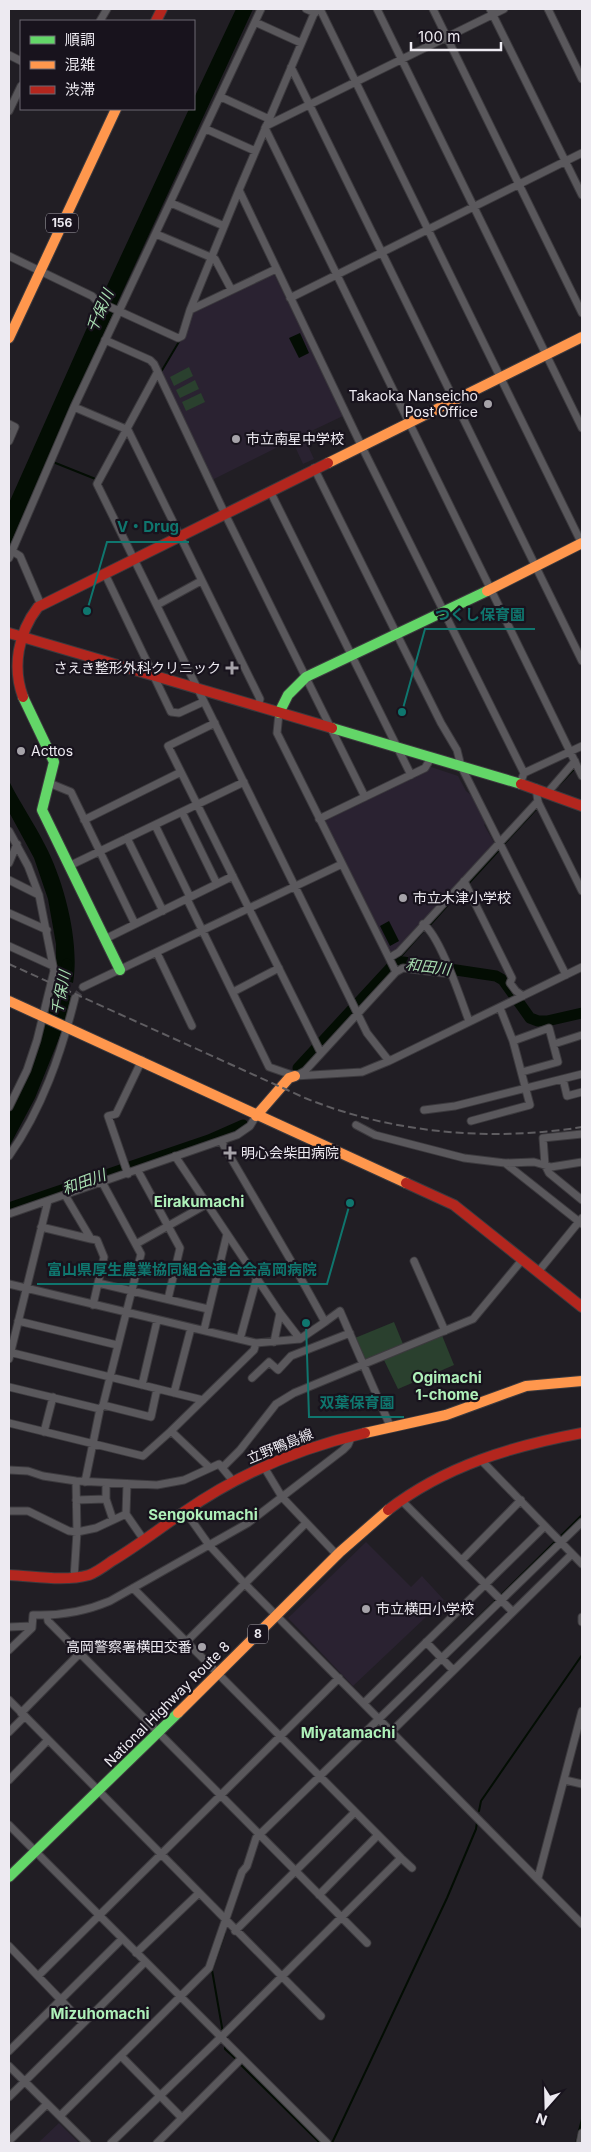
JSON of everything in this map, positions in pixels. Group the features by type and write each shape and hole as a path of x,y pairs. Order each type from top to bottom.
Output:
{"main road":[{"name":"156","path":"9,338 37,269 108,110"},
{"name":"156","path":"9,324 116,110"},
{"path":"120,970 42,810 54,762 30,712 21,690 16,670 30,616 41,606 314,468 582,337"},
{"path":"279,713 288,695 306,677 490,590 582,544"},
{"path":"9,633 536,788 582,806"},
{"path":"9,1001 142,1060 256,1116 454,1205 582,1307"},
{"path":"256,1116 289,1078 296,1076"},
{"name":"立野鴨島線","path":"9,1576 74,1578 91,1574 232,1481 323,1443 446,1415 526,1386 582,1381"},
{"name":"National Highway Route 8","path":"9,1877 337,1555 401,1500 431,1481 480,1459 540,1441 582,1433"}],"street":[{"path":"101,20 107,9"},
{"path":"41,606 20,556 10,554 74,407 106,340 117,311 156,234 261,9"},
{"path":"306,9 317,10"},
{"path":"377,9 582,428"},
{"path":"433,9 582,313"},
{"path":"267,124 401,59 492,12 504,9"},
{"path":"548,9 582,79"},
{"path":"9,256 92,296 97,301 117,311 178,338 182,336 211,257 301,43 317,10"},
{"path":"317,10 356,81 582,544"},
{"path":"492,12 582,195"},
{"path":"255,22 301,43"},
{"path":"9,55 20,61"},
{"path":"291,67 582,662"},
{"path":"9,111 20,88"},
{"path":"220,97 267,124 336,274 408,423 581,772"},
{"path":"206,129 255,151"},
{"path":"290,298 582,153"},
{"path":"239,190 290,298 524,773"},
{"path":"170,203 224,226"},
{"path":"156,234 216,259 231,290"},
{"path":"190,310 276,269"},
{"path":"106,340 150,360 154,364 158,376 225,514 365,797"},
{"path":"158,376 97,484 367,1033 389,1061"},
{"path":"74,407 127,430 260,699 258,706"},
{"path":"9,424 15,427 9,441"},
{"path":"314,468 441,723 457,750 462,766 566,975"},
{"path":"270,491 411,775"},
{"path":"105,574 171,712 179,713 203,702"},
{"path":"157,605 201,581"},
{"path":"279,713 277,733 395,971"},
{"path":"215,723 168,746 198,803 320,1052"},
{"path":"520,784 524,773 582,746"},
{"path":"319,819 425,768 431,758"},
{"path":"548,792 575,761"},
{"path":"84,820 181,772"},
{"path":"69,866 244,782"},
{"path":"49,783 71,792 135,924"},
{"path":"536,788 539,804 582,892"},
{"path":"390,959 426,925 464,882 502,845 539,804"},
{"path":"182,812 217,884"},
{"path":"155,825 269,1066 296,1076 362,1072 389,1061 582,967"},
{"path":"9,831 17,844 39,895 54,971 37,1040 27,1070 9,1107"},
{"path":"127,838 163,911"},
{"path":"9,849 17,844"},
{"path":"9,863 17,844"},
{"path":"84,987 342,864"},
{"path":"105,939 233,876"},
{"path":"9,880 39,895"},
{"path":"464,882 512,978 510,983 519,998"},
{"path":"9,913 47,930"},
{"path":"426,925 449,970 470,1021"},
{"path":"9,946 53,966"},
{"path":"157,953 192,1026"},
{"path":"233,992 279,968"},
{"path":"296,1076 305,1070 395,971 403,968 449,970"},
{"path":"9,1156 33,1116 47,1086 75,998"},
{"path":"471,1121 530,1105 513,1041 500,1008"},
{"path":"513,1041 549,1028 554,1044 558,1062 522,1072"},
{"path":"554,1044 582,1035"},
{"path":"127,1172 108,1116 116,1114 142,1060"},
{"path":"424,1110 455,1106 582,1074"},
{"path":"563,1079 567,1096 582,1092"},
{"path":"9,1214 237,1135 250,1126 256,1116"},
{"path":"356,1125 375,1135 464,1158 505,1162 534,1162 560,1167 582,1162"},
{"path":"582,1134 544,1138 545,1165 549,1173 582,1200"},
{"path":"221,1141 325,1322"},
{"path":"175,1156 280,1313 300,1339"},
{"path":"505,1162 581,1221 538,1272"},
{"path":"138,1170 180,1248 168,1299"},
{"path":"85,1482 92,1444 124,1313 128,1310 141,1254 102,1182"},
{"path":"65,1195 91,1239"},
{"path":"48,1201 9,1354 203,1400"},
{"path":"136,1244 207,1204"},
{"path":"41,1228 97,1240 104,1257 93,1305"},
{"path":"204,1330 227,1234"},
{"path":"223,1467 240,1450 276,1404 294,1392 445,1332 478,1315 522,1260"},
{"path":"414,1261 445,1332"},
{"path":"240,1339 256,1276"},
{"path":"98,1283 208,1310"},
{"path":"9,1284 157,1321 256,1343 300,1339 340,1311 391,1428"},
{"path":"274,1342 280,1313"},
{"path":"18,1321 117,1345"},
{"path":"142,1385 157,1321"},
{"path":"174,1393 191,1328"},
{"path":"252,1378 269,1362 278,1370 291,1356 350,1333"},
{"path":"9,1423 143,1456 254,1350 256,1343"},
{"path":"9,1387 53,1398 151,1417 158,1389"},
{"path":"44,1432 53,1398"},
{"path":"171,1431 210,1468"},
{"path":"9,1650 32,1626 33,1615 86,1611 110,1601 248,1523 343,1450 348,1445 352,1436"},
{"path":"480,1459 582,1564"},
{"path":"9,1470 28,1471 43,1476 106,1484 171,1484 219,1464 232,1481"},
{"path":"264,1467 282,1497 337,1555"},
{"path":"74,1578 77,1532 76,1481"},
{"path":"106,1484 106,1499 113,1520"},
{"path":"127,1484 126,1514 144,1540"},
{"path":"76,1500 106,1499"},
{"path":"401,1500 514,1612"},
{"path":"462,1560 521,1500"},
{"path":"9,1511 28,1511 69,1531 77,1532 96,1528 126,1514"},
{"path":"185,1511 209,1545 245,1584 582,1924"},
{"path":"60,2116 210,1968 242,1872 247,1866 259,1835 582,1522"},
{"path":"186,1642 306,1523"},
{"path":"364,1703 545,1526"},
{"path":"392,1731 572,1554"},
{"path":"133,1588 412,1868"},
{"path":"47,1615 48,1621 157,1733 367,1943"},
{"path":"582,1616 582,1622"},
{"path":"9,1628 32,1626"},
{"path":"426,1642 453,1670"},
{"path":"9,1732 23,1714 80,1653"},
{"path":"38,1976 340,1678"},
{"path":"9,1702 321,2016"},
{"path":"538,1878 582,1711"},
{"path":"9,1780 48,1740"},
{"path":"565,1780 582,1784"},
{"path":"235,1931 355,1812"},
{"path":"9,1825 327,2143"},
{"path":"319,1895 378,1835"},
{"path":"111,2143 282,1978 401,1858"},
{"path":"136,1953 199,1893"},
{"path":"9,2051 122,1938"},
{"path":"9,1946 83,2023"},
{"path":"9,2097 145,1962"},
{"path":"121,2056 182,2118"},
{"path":"157,2143 242,2059"},
{"path":"9,2066 87,2143"},
{"path":"9,2141 47,2104"},
{"path":"580,2143 582,2133"}],"shaded area":[{"path":"272,270 345,415 303,435 314,459 303,464 292,440 212,480 160,372 177,343 183,337 193,309"},
{"name":"市立木津小学校","path":"431,767 458,776 466,791 477,800 486,822 484,825 495,844 395,952 389,951 325,825 327,818"},
{"name":"市立横田小学校","path":"366,1542 411,1587 422,1576 444,1600 353,1686 288,1618"},
{"path":"59,2123 79,2143 38,2143"}],"green space":[{"path":"189,367 193,376 174,386 170,377"},
{"path":"195,380 199,389 180,398 176,390"},
{"path":"201,393 205,402 186,411 182,402"},
{"path":"394,1322 403,1344 364,1360 355,1338"},
{"path":"441,1333 454,1365 398,1389 383,1358"}],"water":[{"path":"236,9 253,9 115,308 100,301 189,110 195,110 195,96"},
{"path":"98,303 114,311 9,547 9,503"},
{"path":"300,333 309,353 299,358 289,338"},
{"path":"9,781 45,845 64,894 69,912 74,949 75,967 73,983 56,976 56,944 48,899 34,858 9,812"},
{"path":"389,921 399,941 390,946 380,926"},
{"path":"54,988 71,996 65,1021 48,1013"},
{"path":"45,1023 62,1031 35,1098 9,1147 9,1114 36,1051"}],"waterway":[{"path":"161,372 180,340"},
{"path":"53,462 98,480"},
{"path":"559,785 576,767"},
{"path":"503,845 539,806"},
{"path":"468,884 500,849"},
{"path":"429,926 464,887"},
{"path":"395,963 425,929"},
{"name":"和田川","path":"298,1068 395,963 403,962 496,976 503,980 530,1018 538,1021 547,1021 582,1013"},
{"name":"千保川","path":"59,1005 67,964"},
{"name":"和田川","path":"9,1208 209,1140 243,1125"},
{"path":"500,1596 582,1515"},
{"path":"441,1654 497,1599"},
{"path":"479,1811 481,1801 582,1655"},
{"path":"421,1673 438,1657"},
{"path":"332,2143 447,1898 476,1829 477,1822"},
{"path":"223,2033 212,1970 225,1933"},
{"path":"225,2045 225,2049 237,2060"},
{"path":"240,2064 320,2143"},
{"path":"576,2143 582,2119"}],"tunnel":[{"path":"75,998 83,987"}],"railway":[{"path":"9,964 305,1098 338,1110 406,1127 477,1134 512,1134 582,1127"}],"traffic: fast":[{"path":"279,713 288,695 306,677 487,591"},
{"path":"23,697 54,762 42,810 120,970"},
{"path":"332,728 521,784"},
{"path":"9,1877 178,1713"}],"traffic: slow":[{"path":"9,338 116,110"},
{"path":"328,463 582,337"},
{"path":"487,591 582,543"},
{"path":"9,1001 406,1183"},
{"path":"256,1116 289,1078 295,1076"},
{"path":"365,1433 446,1415 526,1386 582,1381"},
{"path":"178,1713 340,1552 388,1510"}],"traffic: jam":[{"path":"156,20 162,9"},
{"path":"23,697 18,674 19,650 26,628 38,607 328,463"},
{"path":"9,633 332,728"},
{"path":"521,784 582,806"},
{"path":"406,1183 454,1205 582,1307"},
{"path":"9,1575 59,1578 89,1575 98,1571 205,1498 248,1474 293,1454 365,1433"},
{"path":"388,1510 433,1481 480,1460 530,1444 582,1433"}],"place":[{"name":"Takaoka Nanseicho Post Office","path":"488,404"},
{"name":"市立南星中学校","path":"236,439"},
{"name":"V・Drug","path":"87,611"},
{"name":"さえき整形外科クリニック","path":"232,668"},
{"name":"つくし保育園","path":"402,712"},
{"name":"Acttos","path":"21,751"},
{"name":"市立木津小学校","path":"403,898"},
{"name":"明心会柴田病院","path":"230,1153"},
{"name":"富山県厚生農業協同組合連合会高岡病院","path":"350,1203"},
{"name":"双葉保育園","path":"306,1323"},
{"name":"市立横田小学校","path":"366,1609"},
{"name":"高岡警察署横田交番","path":"202,1647"}],"district":[{"name":"Eirakumachi","path":"199,1202"},
{"name":"Ogimachi 1-chome","path":"447,1386"},
{"name":"Sengokumachi","path":"203,1515"},
{"name":"Miyatamachi","path":"348,1733"},
{"name":"Mizuhomachi","path":"100,2014"}]}
